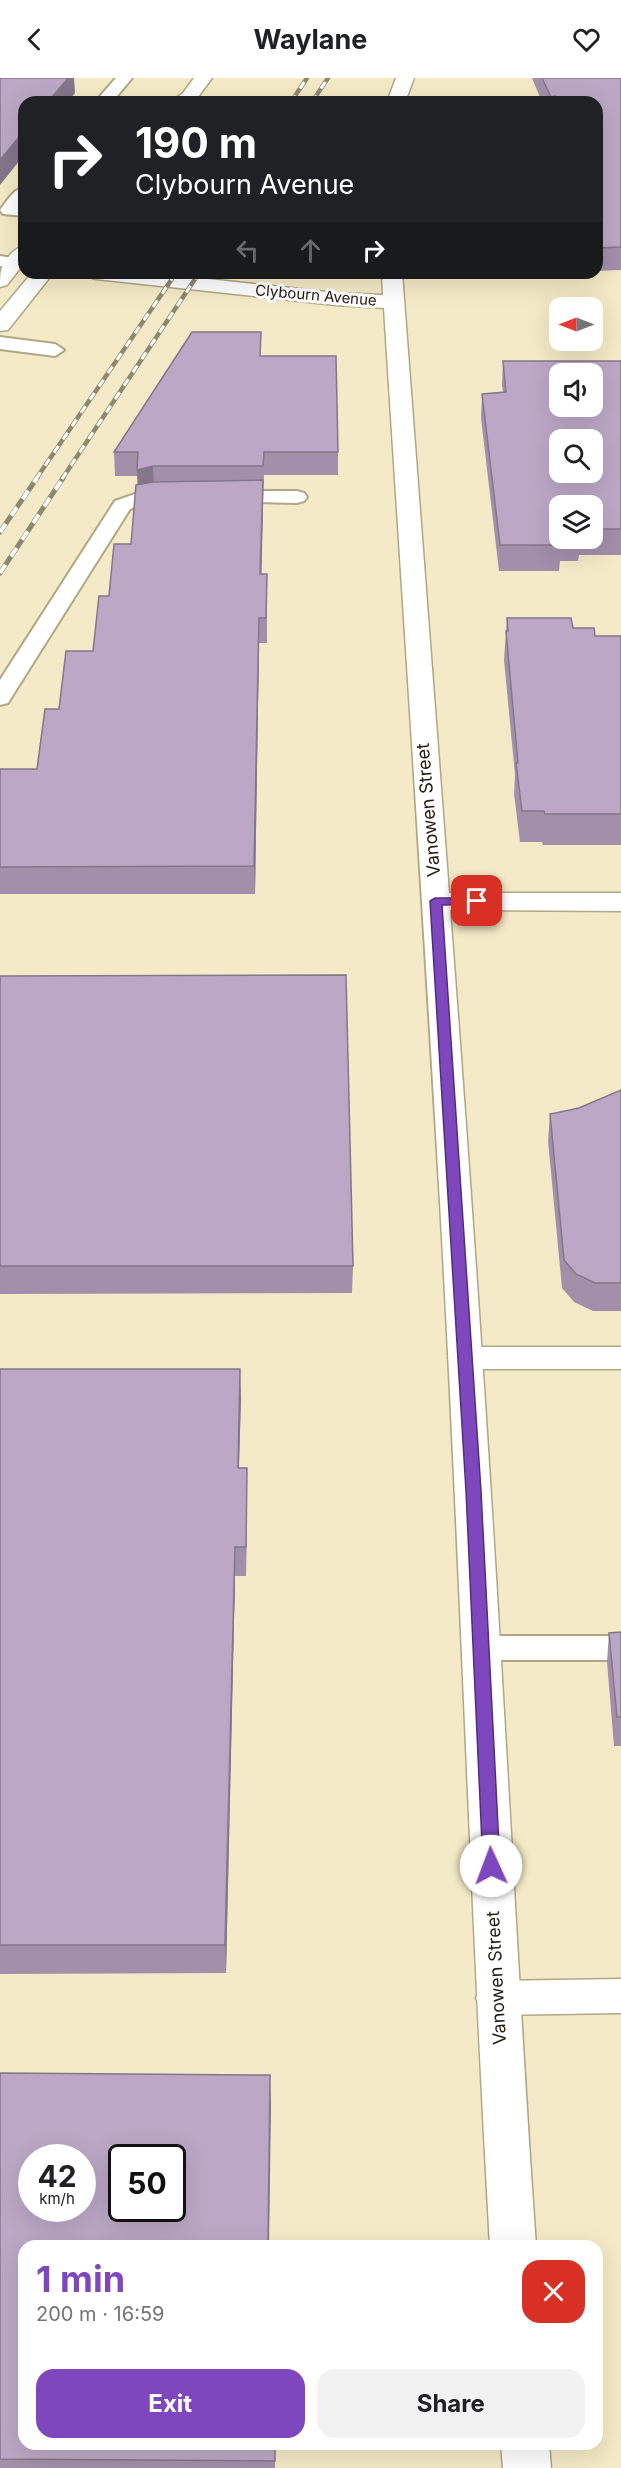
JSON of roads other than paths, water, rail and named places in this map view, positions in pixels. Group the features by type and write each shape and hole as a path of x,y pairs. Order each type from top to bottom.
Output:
{"main road":[{"path":"189,96 203,78"},
{"path":"398,96 405,78"},
{"path":"0,281 15,260"},
{"path":"0,325 39,279"},
{"name":"Clybourn Avenue","path":"168,279 336,299 394,302"},
{"name":"Vanowen Street","path":"392,279 401,376 418,668 465,1358 497,1998 513,2240"},
{"path":"435,901 621,902"},
{"path":"465,1358 621,1358"},
{"path":"497,1998 621,1996"},
{"path":"526,2450 527,2468"}],"lane":[{"path":"108,96 124,78"},
{"path":"18,199 9,210 18,211"},
{"path":"0,344 55,350"},
{"path":"0,698 122,505 138,499 297,497"},
{"path":"481,1648 621,1648"}],"railway":[{"path":"295,96 307,78"},
{"path":"316,96 328,78"},
{"path":"36,479 172,279"},
{"path":"62,479 195,279"},
{"path":"0,532 37,478"},
{"path":"0,573 63,478"}]}
